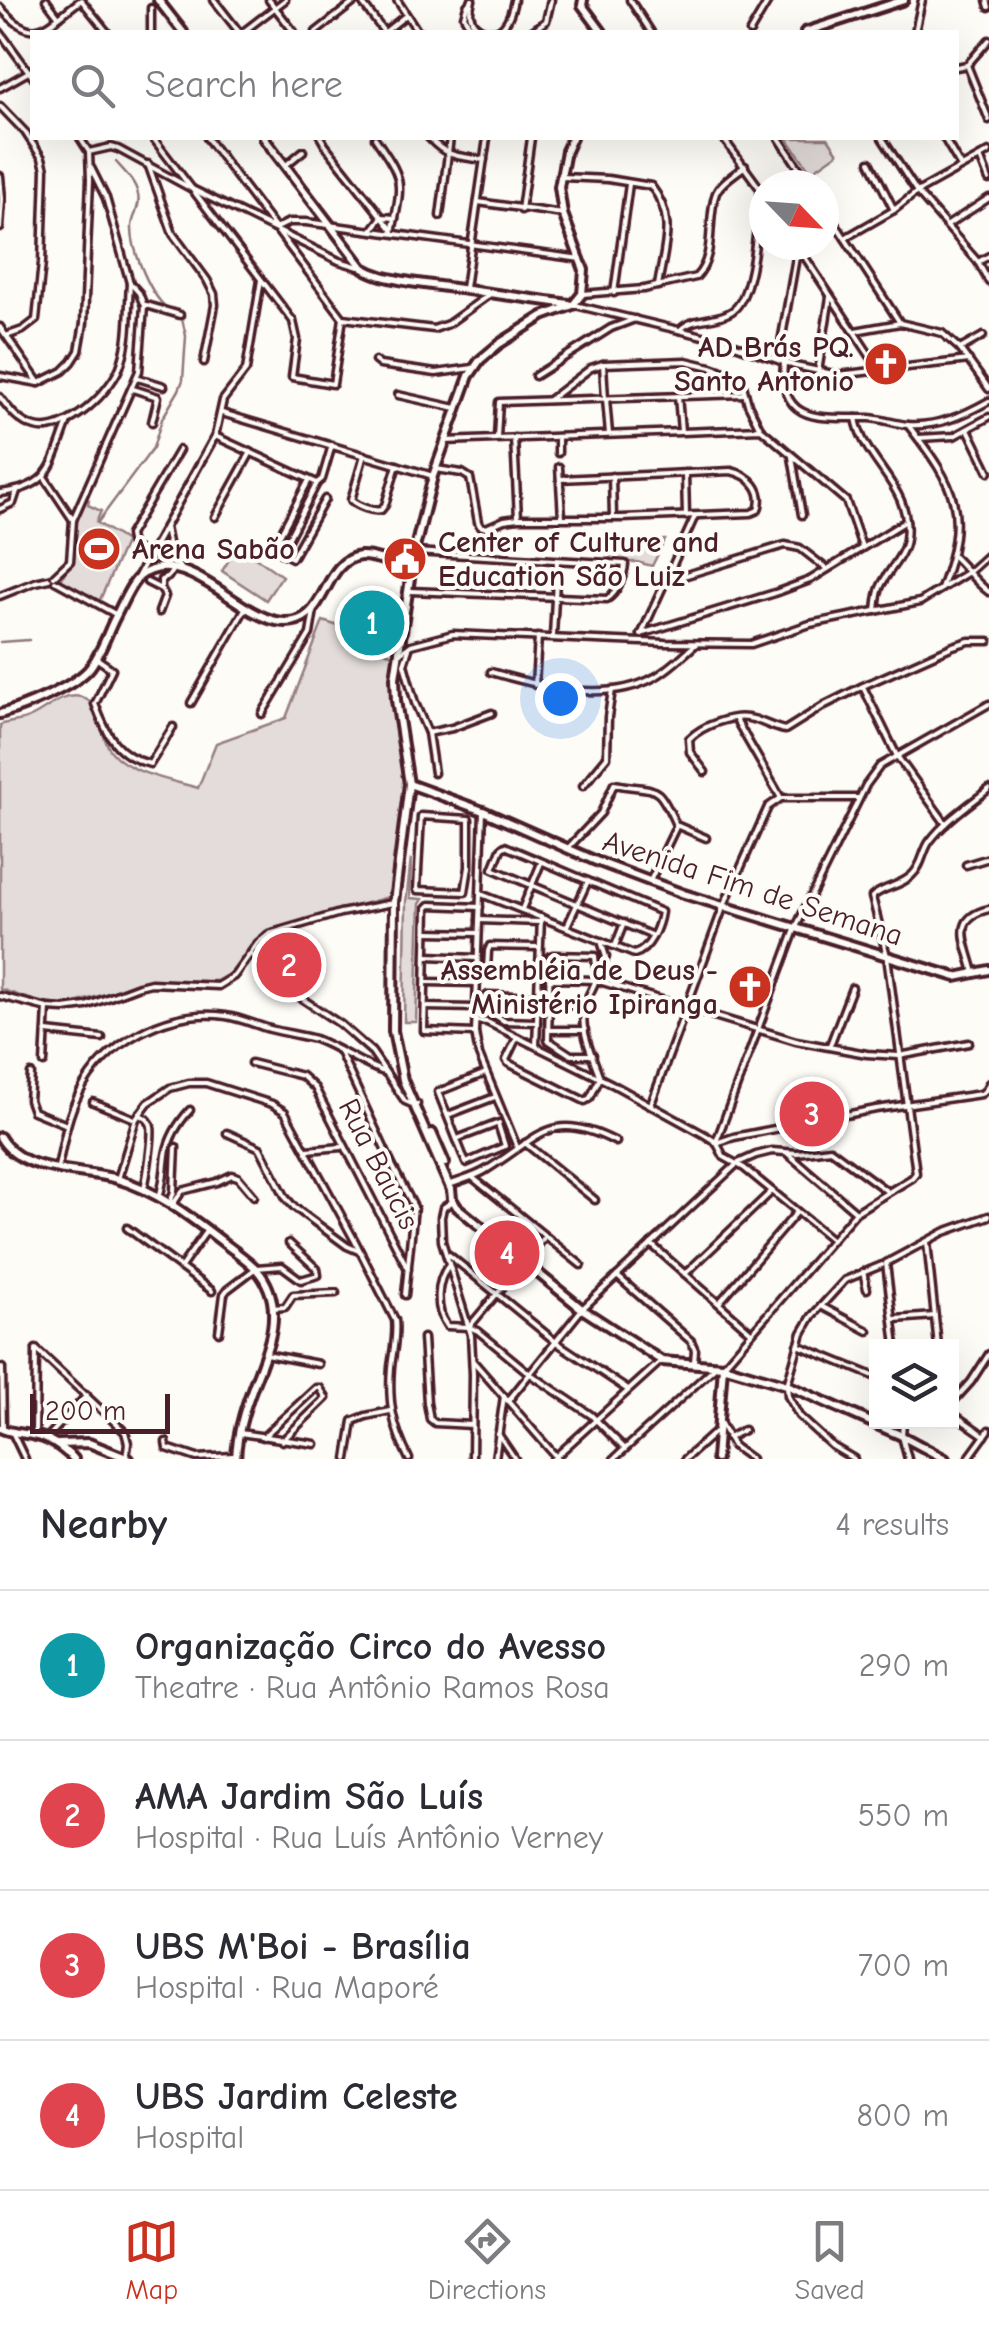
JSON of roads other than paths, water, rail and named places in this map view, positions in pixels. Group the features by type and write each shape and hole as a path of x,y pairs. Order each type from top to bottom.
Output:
{"street":[{"path":"46,0 58,16"},
{"path":"0,7 13,22 30,30 41,28 81,0 106,30"},
{"path":"214,0 239,30"},
{"path":"269,0 292,30"},
{"path":"244,30 286,0"},
{"path":"319,30 358,0 383,30"},
{"path":"397,0 416,30"},
{"path":"472,30 464,16 472,0 473,22 485,30"},
{"path":"498,30 508,22 514,0"},
{"path":"534,30 546,21 550,0"},
{"path":"630,0 649,30"},
{"path":"751,30 769,0"},
{"path":"810,30 904,0"},
{"path":"915,30 922,0"},
{"path":"151,8 159,1 182,30"},
{"path":"147,2 151,8 151,30"},
{"path":"580,2 601,30"},
{"path":"388,30 406,16"},
{"path":"0,32 30,71"},
{"path":"959,66 967,65 989,40"},
{"path":"967,65 989,120"},
{"path":"0,88 30,73"},
{"path":"0,106 42,158 46,181 36,320 6,336"},
{"path":"0,376 39,383 72,362 79,350 90,168 89,152 81,140"},
{"path":"154,140 292,321 296,330 292,377 331,384 343,318 208,140"},
{"path":"266,140 363,268"},
{"path":"322,140 392,232"},
{"path":"376,140 398,174 400,190 392,232"},
{"path":"431,140 448,154 484,160"},
{"path":"440,216 450,140"},
{"path":"465,288 487,140"},
{"path":"521,210 531,140"},
{"path":"571,140 559,177 562,214 584,270 582,294 574,305 543,316 499,344 473,368 435,472 414,552 395,690 409,784 394,902 393,1020 397,1058 450,1186 452,1200 582,1309 662,1361 720,1366 787,1385 945,1459"},
{"path":"726,140 749,172"},
{"path":"780,140 800,170"},
{"path":"883,140 918,192 978,262 989,282"},
{"path":"945,140 962,167"},
{"path":"89,152 111,147 275,230 386,278 574,305 724,340 818,372 851,375 969,360"},
{"path":"286,165 303,151"},
{"path":"845,238 989,152"},
{"path":"980,157 989,180"},
{"path":"870,162 894,210"},
{"path":"148,164 169,226 214,294 204,362"},
{"path":"582,294 658,286 690,280 700,273 706,262 716,195 722,184 745,166"},
{"path":"0,397 31,426 47,428 68,422 107,389 122,363 130,283 106,198 90,168"},
{"path":"0,176 0,227"},
{"path":"559,177 652,186 666,211 658,286"},
{"path":"614,293 629,183"},
{"path":"948,225 989,198"},
{"path":"478,202 562,214"},
{"path":"382,217 396,218"},
{"path":"372,230 382,217"},
{"path":"275,230 289,222 392,232 580,259"},
{"path":"839,229 900,323"},
{"path":"978,262 989,256"},
{"path":"680,330 688,323 728,314 740,302 752,260"},
{"path":"796,260 781,360 786,389 801,412 815,417 908,425 955,419 989,401"},
{"path":"808,260 880,371"},
{"path":"0,714 26,706 77,678 96,658 215,436 226,395 247,365 261,280"},
{"path":"0,596 53,579 70,561 73,520 138,378 144,305 130,283"},
{"path":"343,318 441,328 490,294"},
{"path":"818,372 830,294"},
{"path":"144,305 180,315"},
{"path":"534,376 635,319"},
{"path":"854,331 900,323 942,333 960,349 989,389"},
{"path":"0,327 39,383"},
{"path":"960,349 983,336"},
{"path":"376,361 380,365 436,373 473,368"},
{"path":"549,400 591,368 604,364 696,363 741,378 760,429 846,501 862,547"},
{"path":"604,364 609,435"},
{"path":"138,378 164,386"},
{"path":"133,389 158,397 152,422"},
{"path":"497,438 498,402 745,394"},
{"path":"398,395 456,408"},
{"path":"678,396 680,431"},
{"path":"221,412 397,465 462,473 470,478 478,522 483,528 518,518 695,516 755,512 760,506 760,494 750,480 737,472 560,479"},
{"path":"920,438 944,438 989,417"},
{"path":"856,418 861,439 898,492 906,521 905,546 879,590 876,611"},
{"path":"0,494 30,488 45,477 68,422"},
{"path":"908,425 945,475 952,494 957,533 954,556 941,591"},
{"path":"445,441 760,429"},
{"path":"968,429 989,472"},
{"path":"215,436 317,484"},
{"path":"558,436 558,453"},
{"path":"514,438 518,518"},
{"path":"281,553 322,478 332,445"},
{"path":"149,557 131,545 129,536 178,450"},
{"path":"214,517 250,452"},
{"path":"364,455 351,500 376,511 385,505 397,465"},
{"path":"792,458 802,515"},
{"path":"559,467 562,518"},
{"path":"685,473 686,516"},
{"path":"612,476 614,518"},
{"path":"45,477 73,520"},
{"path":"309,480 273,546 292,558 325,499"},
{"path":"0,509 12,503 17,491"},
{"path":"638,642 695,516"},
{"path":"641,634 810,580 906,521"},
{"path":"165,527 177,568"},
{"path":"667,581 785,545 800,548 827,569"},
{"path":"409,590 610,598 626,564 414,552"},
{"path":"400,653 412,645 453,634 752,644 810,624 920,602 970,571 989,554"},
{"path":"954,556 988,591"},
{"path":"262,714 312,628 314,610 335,573 352,558 370,557 411,571"},
{"path":"553,638 557,561"},
{"path":"138,578 162,568 177,568 269,619 298,620 314,610"},
{"path":"159,612 166,596 161,580 177,568"},
{"path":"53,579 116,615"},
{"path":"148,582 161,588"},
{"path":"191,703 246,607"},
{"path":"402,637 412,645"},
{"path":"536,685 538,637"},
{"path":"705,772 688,743 693,734 747,717 785,730 863,686 953,646 988,639"},
{"path":"491,672 566,690 612,690 655,678 696,644"},
{"path":"412,645 404,664 428,733 434,773"},
{"path":"96,658 112,668 95,704 117,748 150,764 173,726"},
{"path":"863,686 897,756 946,824"},
{"path":"583,786 607,757 612,690"},
{"path":"716,1143 796,927 859,798 880,766 989,704"},
{"path":"428,733 492,714"},
{"path":"736,718 781,798"},
{"name":"Avenida Fim de Semana","path":"409,784 684,894 956,978 974,974"},
{"path":"568,848 602,813 614,784 655,790 676,825 706,838"},
{"path":"614,1459 720,1366 856,1212 916,1173 888,956 872,897 914,874 928,845 946,824 989,789"},
{"path":"651,1104 724,905 772,802 781,798 859,798"},
{"path":"483,811 475,1033 477,1048 516,1147"},
{"path":"421,816 468,818 467,890 464,893 417,889 421,816"},
{"path":"650,882 676,825"},
{"path":"480,894 540,920 638,954 653,936 661,912 503,846 492,870 653,936"},
{"path":"966,865 989,858"},
{"path":"522,910 542,862"},
{"path":"566,928 588,880"},
{"path":"0,996 47,1008 86,1006 151,983 218,986 234,976 269,934 394,902"},
{"path":"475,1033 424,1032 425,956 429,905 480,907"},
{"path":"989,909 972,914 964,932 974,974 989,970"},
{"path":"479,920 540,920"},
{"path":"536,1046 540,920"},
{"path":"615,946 624,923"},
{"path":"426,932 478,933"},
{"path":"517,1037 508,1063 585,1100 590,1098 600,1078 585,1030 584,1006 606,957 600,941"},
{"path":"539,947 490,946 487,970 539,972"},
{"path":"251,954 298,996 372,1052 405,1102 416,1105"},
{"path":"593,1056 566,1053 549,1041 550,958 553,954 595,956 597,979"},
{"path":"425,956 478,958"},
{"path":"550,979 597,979 796,1041 867,1054 899,1056 969,1043"},
{"path":"424,982 477,983"},
{"path":"830,1046 852,988"},
{"path":"537,1022 504,1022 487,1010 486,998 538,997"},
{"path":"549,1004 584,1006"},
{"path":"424,1007 476,1008"},
{"path":"44,1063 47,1008"},
{"path":"58,1168 67,1125 87,1078 126,1040 154,1026 226,1016 310,1038 384,1072"},
{"path":"476,1021 487,1022 600,1078 716,1143 724,1157 738,1163 832,1240"},
{"path":"548,1030 585,1030"},
{"path":"47,1032 102,1038"},
{"path":"339,1050 414,1207 405,1295"},
{"name":"Rua Baucis","path":"251,1063 307,1078 315,1088 408,1269"},
{"path":"486,1073 438,1092 466,1163 505,1147 498,1124"},
{"path":"31,1074 28,1100 33,1111 67,1125"},
{"path":"118,1179 137,1116 170,1088 206,1083 280,1107 292,1122 395,1320 390,1412 409,1459"},
{"path":"716,1143 813,1121 981,1094 989,1083"},
{"path":"447,1116 495,1097"},
{"path":"93,1102 147,1120 151,1129 144,1189"},
{"path":"159,1197 168,1146 190,1110"},
{"path":"456,1139 504,1121"},
{"path":"450,1186 485,1171 516,1147 546,1131 587,1129 616,1142"},
{"path":"226,1133 260,1148 294,1208 361,1252"},
{"path":"0,1137 10,1152 35,1165 118,1179 159,1197 256,1268 268,1288 274,1308 271,1336 238,1433 235,1458 192,1458 167,1448 166,1442"},
{"path":"524,1142 595,1200"},
{"path":"171,1205 176,1147"},
{"path":"307,1150 344,1147"},
{"path":"495,1459 506,1398 582,1309 738,1163 765,1152 830,1149 888,1192"},
{"path":"786,1152 856,1212"},
{"path":"171,1205 185,1190 232,1175 238,1176 254,1196"},
{"path":"472,1176 581,1265"},
{"path":"684,1275 772,1191"},
{"path":"452,1200 444,1206 441,1234 469,1327 473,1361 472,1459"},
{"path":"719,1304 797,1212"},
{"path":"854,1459 832,1446 799,1416 788,1396 787,1385 806,1324 845,1280 952,1228 989,1216"},
{"path":"127,1228 212,1291"},
{"path":"181,1266 207,1230"},
{"path":"469,1327 545,1237"},
{"path":"927,1241 937,1339"},
{"path":"219,1332 224,1294 256,1268 282,1266 302,1280 316,1278 317,1269 288,1243"},
{"path":"651,1244 751,1332"},
{"path":"446,1252 556,1342 628,1390"},
{"path":"884,1264 895,1339"},
{"path":"449,1265 442,1273 439,1300 443,1323 478,1331 530,1373 598,1419 625,1449"},
{"path":"864,1272 867,1288"},
{"path":"617,1276 691,1341 694,1365"},
{"path":"274,1308 285,1307 293,1296 336,1292"},
{"path":"821,1306 868,1331"},
{"path":"893,1319 935,1316"},
{"path":"423,1338 430,1418 436,1423 472,1425"},
{"path":"798,1345 869,1374"},
{"path":"35,1435 36,1349 125,1432 127,1459 89,1443 56,1444"},
{"path":"266,1354 318,1364"},
{"path":"959,1395 989,1354"},
{"path":"473,1361 556,1458 662,1361"},
{"path":"716,1459 720,1366"},
{"path":"2,1368 1,1428 46,1439 72,1457"},
{"path":"263,1438 320,1388 326,1398 282,1441"},
{"path":"46,1439 87,1395"},
{"path":"347,1459 353,1421 390,1412"},
{"path":"959,1417 987,1433 968,1459"},
{"path":"719,1425 737,1450 751,1459"},
{"path":"685,1459 719,1425"},
{"path":"902,1429 908,1459"},
{"path":"728,1438 744,1430"},
{"path":"12,1432 26,1459"},
{"path":"238,1433 315,1444"},
{"path":"498,1434 515,1459"},
{"path":"72,1443 68,1448 72,1457"}],"waterway":[{"path":"116,162 138,195 132,226 139,260 156,296 171,311"},
{"path":"98,522 153,448 162,419 179,390 186,336 182,319"},
{"path":"0,642 29,640"}],"place":[{"name":"AD Brás PQ. Santo Antonio","path":"886,364"},
{"name":"Arena Sabão","path":"99,549"},
{"name":"Center of Culture and Education São Luiz","path":"405,559"},
{"name":"Organização Circo do Avesso","path":"372,623"},
{"name":"AMA Jardim São Luís","path":"289,965"},
{"name":"Assembléia de Deus - Ministério Ipiranga","path":"750,987"},
{"name":"UBS M'Boi - Brasília","path":"812,1114"},
{"name":"UBS Jardim Celeste","path":"507,1253"}]}
